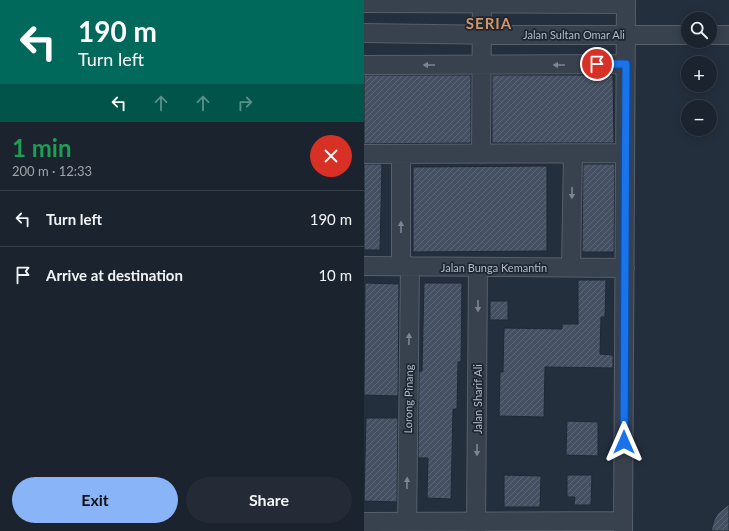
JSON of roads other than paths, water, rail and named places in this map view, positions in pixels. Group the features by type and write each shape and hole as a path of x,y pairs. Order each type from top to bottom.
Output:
{"street":[{"path":"481,154 482,2"},
{"path":"364,3 626,2 627,34 623,526 407,526 364,522"},
{"name":"Jalan Sultan Omar Ali","path":"364,33 681,35"},
{"path":"717,35 729,35"},
{"path":"364,65 626,64"},
{"path":"364,154 625,154"},
{"name":"Lorong Pinang","path":"401,154 405,266 407,526"},
{"path":"571,267 573,154"},
{"name":"Jalan Bunga Kemantin","path":"364,266 625,268"},
{"name":"Jalan Sharif Ali","path":"476,526 478,267"}],"district":[{"name":"SERIA","path":"489,23"}]}
